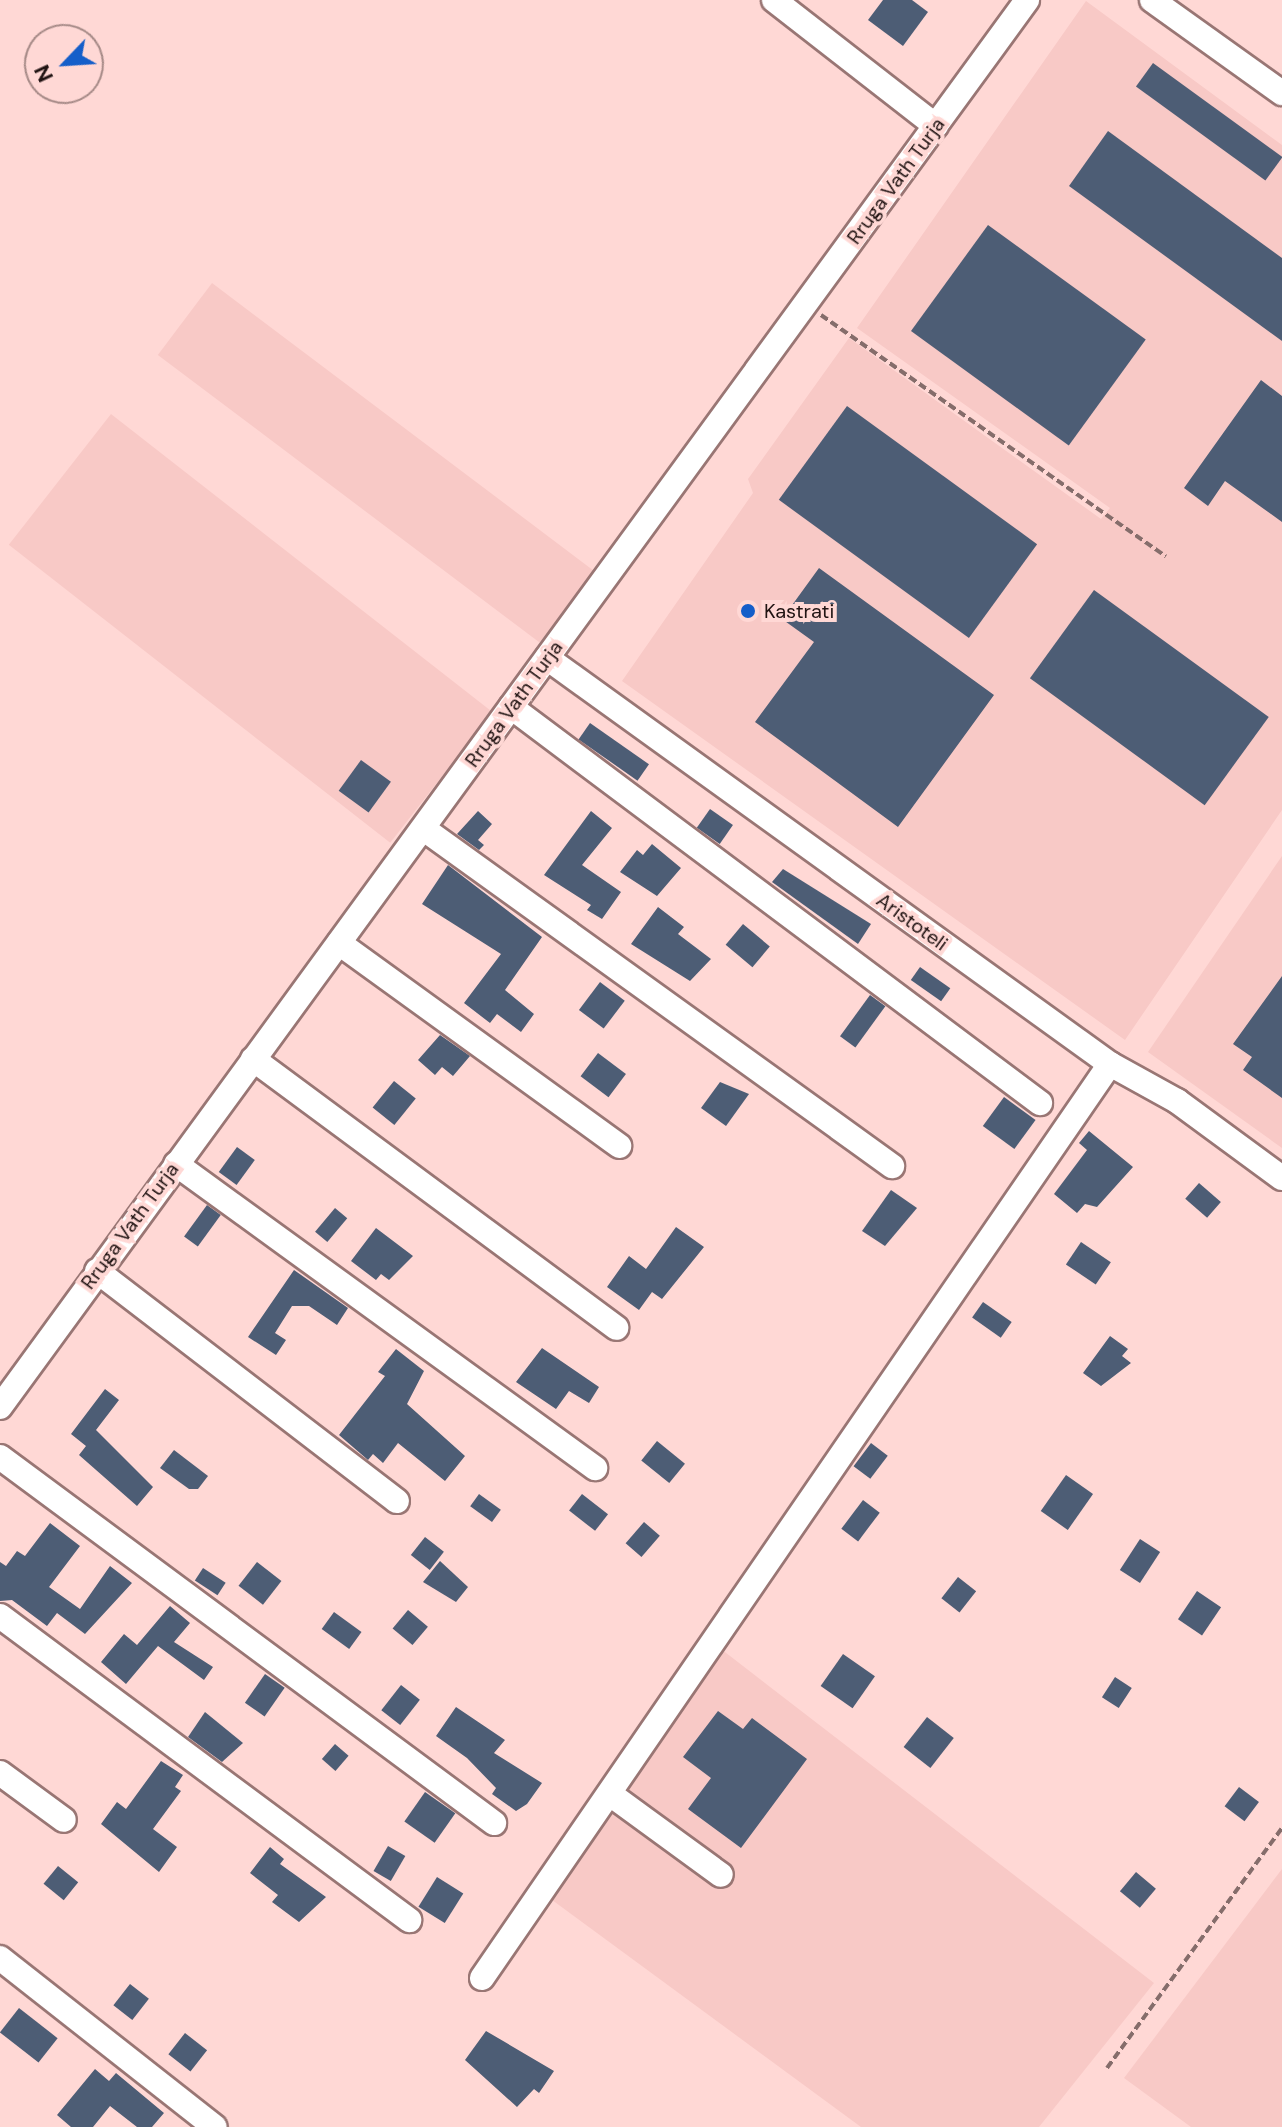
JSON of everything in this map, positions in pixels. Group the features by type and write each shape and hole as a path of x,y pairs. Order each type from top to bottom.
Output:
{"street":[{"path":"774,0 936,126"},
{"name":"Rruga Vath Turja","path":"0,1407 1027,0"},
{"path":"1152,0 1282,93"},
{"name":"Aristoteli","path":"547,658 1110,1064 1177,1101 1282,1178"},
{"path":"511,707 1040,1103"},
{"path":"424,829 892,1166"},
{"path":"339,943 619,1146"},
{"path":"253,1059 616,1328"},
{"path":"482,1978 1110,1064"},
{"path":"176,1164 595,1468"},
{"path":"97,1271 397,1501"},
{"path":"0,1457 494,1823"},
{"path":"0,1616 409,1920"},
{"path":"0,1773 64,1820"},
{"path":"610,1794 721,1875"},
{"path":"0,1958 215,2127"}],"path":[{"path":"806,304 1166,557"},
{"path":"1107,2068 1282,1828"}],"shaded area":[{"path":"1086,1 1282,145 1282,810 1125,1040 622,681 753,493 748,479 849,338 1101,519 1110,508 857,328"},
{"path":"212,283 594,571 540,643 158,355"},
{"path":"111,414 492,712 390,843 9,545"},
{"path":"1282,856 1282,1148 1148,1052"},
{"path":"721,1649 1154,1983 1039,2127 861,2127 548,1897"},
{"path":"1282,1869 1282,2127 1191,2127 1124,2078"}],"building":[{"path":"883,0 912,0 928,12 903,46 868,20"},
{"path":"1153,63 1282,157 1265,181 1136,86"},
{"path":"1108,131 1282,258 1282,341 1069,186"},
{"path":"988,225 1146,340 1069,446 911,331"},
{"path":"1261,380 1282,396 1282,522 1225,481 1208,506 1184,488"},
{"path":"847,406 1037,544 969,638 779,500"},
{"path":"819,568 994,695 898,827 755,722 814,642 782,619"},
{"path":"1094,590 1269,717 1205,805 1030,678"},
{"path":"590,723 649,764 638,781 579,739"},
{"path":"361,760 391,782 369,812 339,791"},
{"path":"710,809 733,825 720,844 697,828"},
{"path":"478,811 492,824 478,840 484,845 479,850 457,834"},
{"path":"591,811 612,828 582,865 621,892 602,919 587,910 591,905 544,875"},
{"path":"652,844 681,868 657,896 620,872 637,850 643,855"},
{"path":"448,865 542,937 505,990 534,1014 521,1032 497,1014 490,1023 464,1003 501,954 422,904"},
{"path":"783,869 871,924 858,944 772,882"},
{"path":"658,907 684,927 678,934 711,959 690,981 631,944"},
{"path":"743,924 770,946 752,967 726,945"},
{"path":"920,967 950,988 941,1001 911,980"},
{"path":"1282,976 1282,1098 1243,1070 1252,1057 1233,1044"},
{"path":"600,982 625,1001 604,1029 579,1010"},
{"path":"870,995 885,1006 855,1047 840,1036"},
{"path":"440,1035 470,1056 453,1076 442,1067 435,1075 418,1060"},
{"path":"598,1053 626,1074 608,1097 581,1076"},
{"path":"394,1081 416,1099 394,1125 373,1107"},
{"path":"720,1082 749,1094 726,1126 701,1108"},
{"path":"1004,1097 1036,1120 1014,1149 983,1126"},
{"path":"1089,1131 1133,1167 1097,1207 1085,1204 1077,1213 1054,1194 1087,1150 1079,1143"},
{"path":"237,1147 255,1160 237,1185 219,1172"},
{"path":"1199,1183 1221,1202 1207,1218 1185,1199"},
{"path":"891,1190 917,1208 885,1246 862,1231"},
{"path":"207,1205 221,1215 198,1247 184,1237"},
{"path":"335,1208 347,1218 327,1242 315,1232"},
{"path":"676,1227 704,1247 662,1299 652,1292 639,1310 607,1287 629,1256 646,1269"},
{"path":"376,1228 413,1256 389,1280 381,1274 376,1280 351,1261"},
{"path":"1081,1242 1111,1262 1096,1285 1066,1264"},
{"path":"294,1270 348,1308 337,1325 309,1306 292,1306 275,1333 286,1340 276,1355 248,1337"},
{"path":"983,1302 1012,1322 1001,1338 972,1318"},
{"path":"1110,1336 1128,1349 1122,1356 1131,1363 1101,1386 1083,1373"},
{"path":"542,1348 599,1387 589,1403 569,1391 556,1409 516,1382"},
{"path":"396,1349 424,1371 407,1404 465,1456 445,1481 398,1443 383,1463 373,1454 368,1460 339,1435 385,1376 378,1372"},
{"path":"105,1389 119,1400 96,1430 153,1487 137,1506 79,1455 86,1446 71,1434"},
{"path":"657,1441 685,1464 669,1483 641,1460"},
{"path":"871,1443 888,1456 870,1479 854,1466"},
{"path":"174,1450 208,1476 198,1489 189,1489 160,1468"},
{"path":"1066,1475 1093,1494 1068,1530 1041,1511"},
{"path":"479,1494 501,1510 492,1522 470,1506"},
{"path":"582,1494 608,1514 595,1531 569,1511"},
{"path":"863,1500 880,1513 858,1541 841,1529"},
{"path":"644,1522 660,1536 641,1557 626,1543"},
{"path":"50,1523 80,1546 49,1587 80,1609 110,1566 132,1583 85,1634 57,1613 47,1626 12,1600 0,1601 0,1562 6,1566 17,1551 25,1556"},
{"path":"425,1537 444,1552 430,1570 411,1555"},
{"path":"1140,1539 1160,1552 1140,1583 1120,1570"},
{"path":"440,1561 468,1587 456,1602 423,1582"},
{"path":"257,1562 281,1581 263,1605 239,1586"},
{"path":"203,1568 226,1583 217,1595 195,1581"},
{"path":"958,1577 976,1591 960,1612 941,1598"},
{"path":"1197,1591 1221,1607 1202,1635 1178,1619"},
{"path":"170,1606 190,1623 174,1642 213,1667 204,1680 158,1646 126,1684 101,1662 124,1634 137,1645"},
{"path":"408,1610 428,1627 412,1645 393,1628"},
{"path":"334,1612 362,1632 349,1649 322,1629"},
{"path":"843,1654 875,1676 853,1708 821,1686"},
{"path":"265,1674 285,1688 265,1716 245,1703"},
{"path":"1115,1677 1132,1688 1119,1708 1102,1697"},
{"path":"401,1685 420,1700 400,1725 381,1710"},
{"path":"456,1707 505,1740 494,1753 542,1783 527,1804 516,1811 492,1794 496,1788 467,1758 436,1736"},
{"path":"718,1711 743,1729 752,1718 807,1759 741,1848 688,1809 711,1778 683,1757"},
{"path":"205,1712 243,1743 222,1762 188,1737"},
{"path":"927,1717 954,1738 930,1768 904,1747"},
{"path":"335,1744 349,1756 335,1771 322,1759"},
{"path":"161,1761 183,1775 175,1787 181,1791 153,1829 177,1847 159,1872 101,1824 117,1802 126,1809"},
{"path":"1239,1787 1259,1802 1245,1821 1225,1806"},
{"path":"425,1792 455,1813 435,1843 404,1821"},
{"path":"388,1846 405,1856 391,1881 374,1871"},
{"path":"270,1847 284,1859 280,1864 326,1897 299,1922 272,1902 278,1895 250,1873"},
{"path":"58,1866 78,1882 64,1900 44,1884"},
{"path":"1136,1872 1156,1889 1140,1908 1120,1891"},
{"path":"437,1877 463,1893 445,1923 418,1907"},
{"path":"130,1984 149,1999 132,2020 113,2005"},
{"path":"19,2008 58,2038 39,2063 0,2032"},
{"path":"486,2031 554,2071 539,2093 534,2089 517,2107 465,2060"},
{"path":"185,2033 207,2050 190,2072 168,2054"},
{"path":"95,2069 109,2081 116,2073 164,2113 152,2127 137,2127 110,2106 93,2127 71,2127 57,2115"}],"place":[{"name":"Kastrati","path":"748,611"}]}
